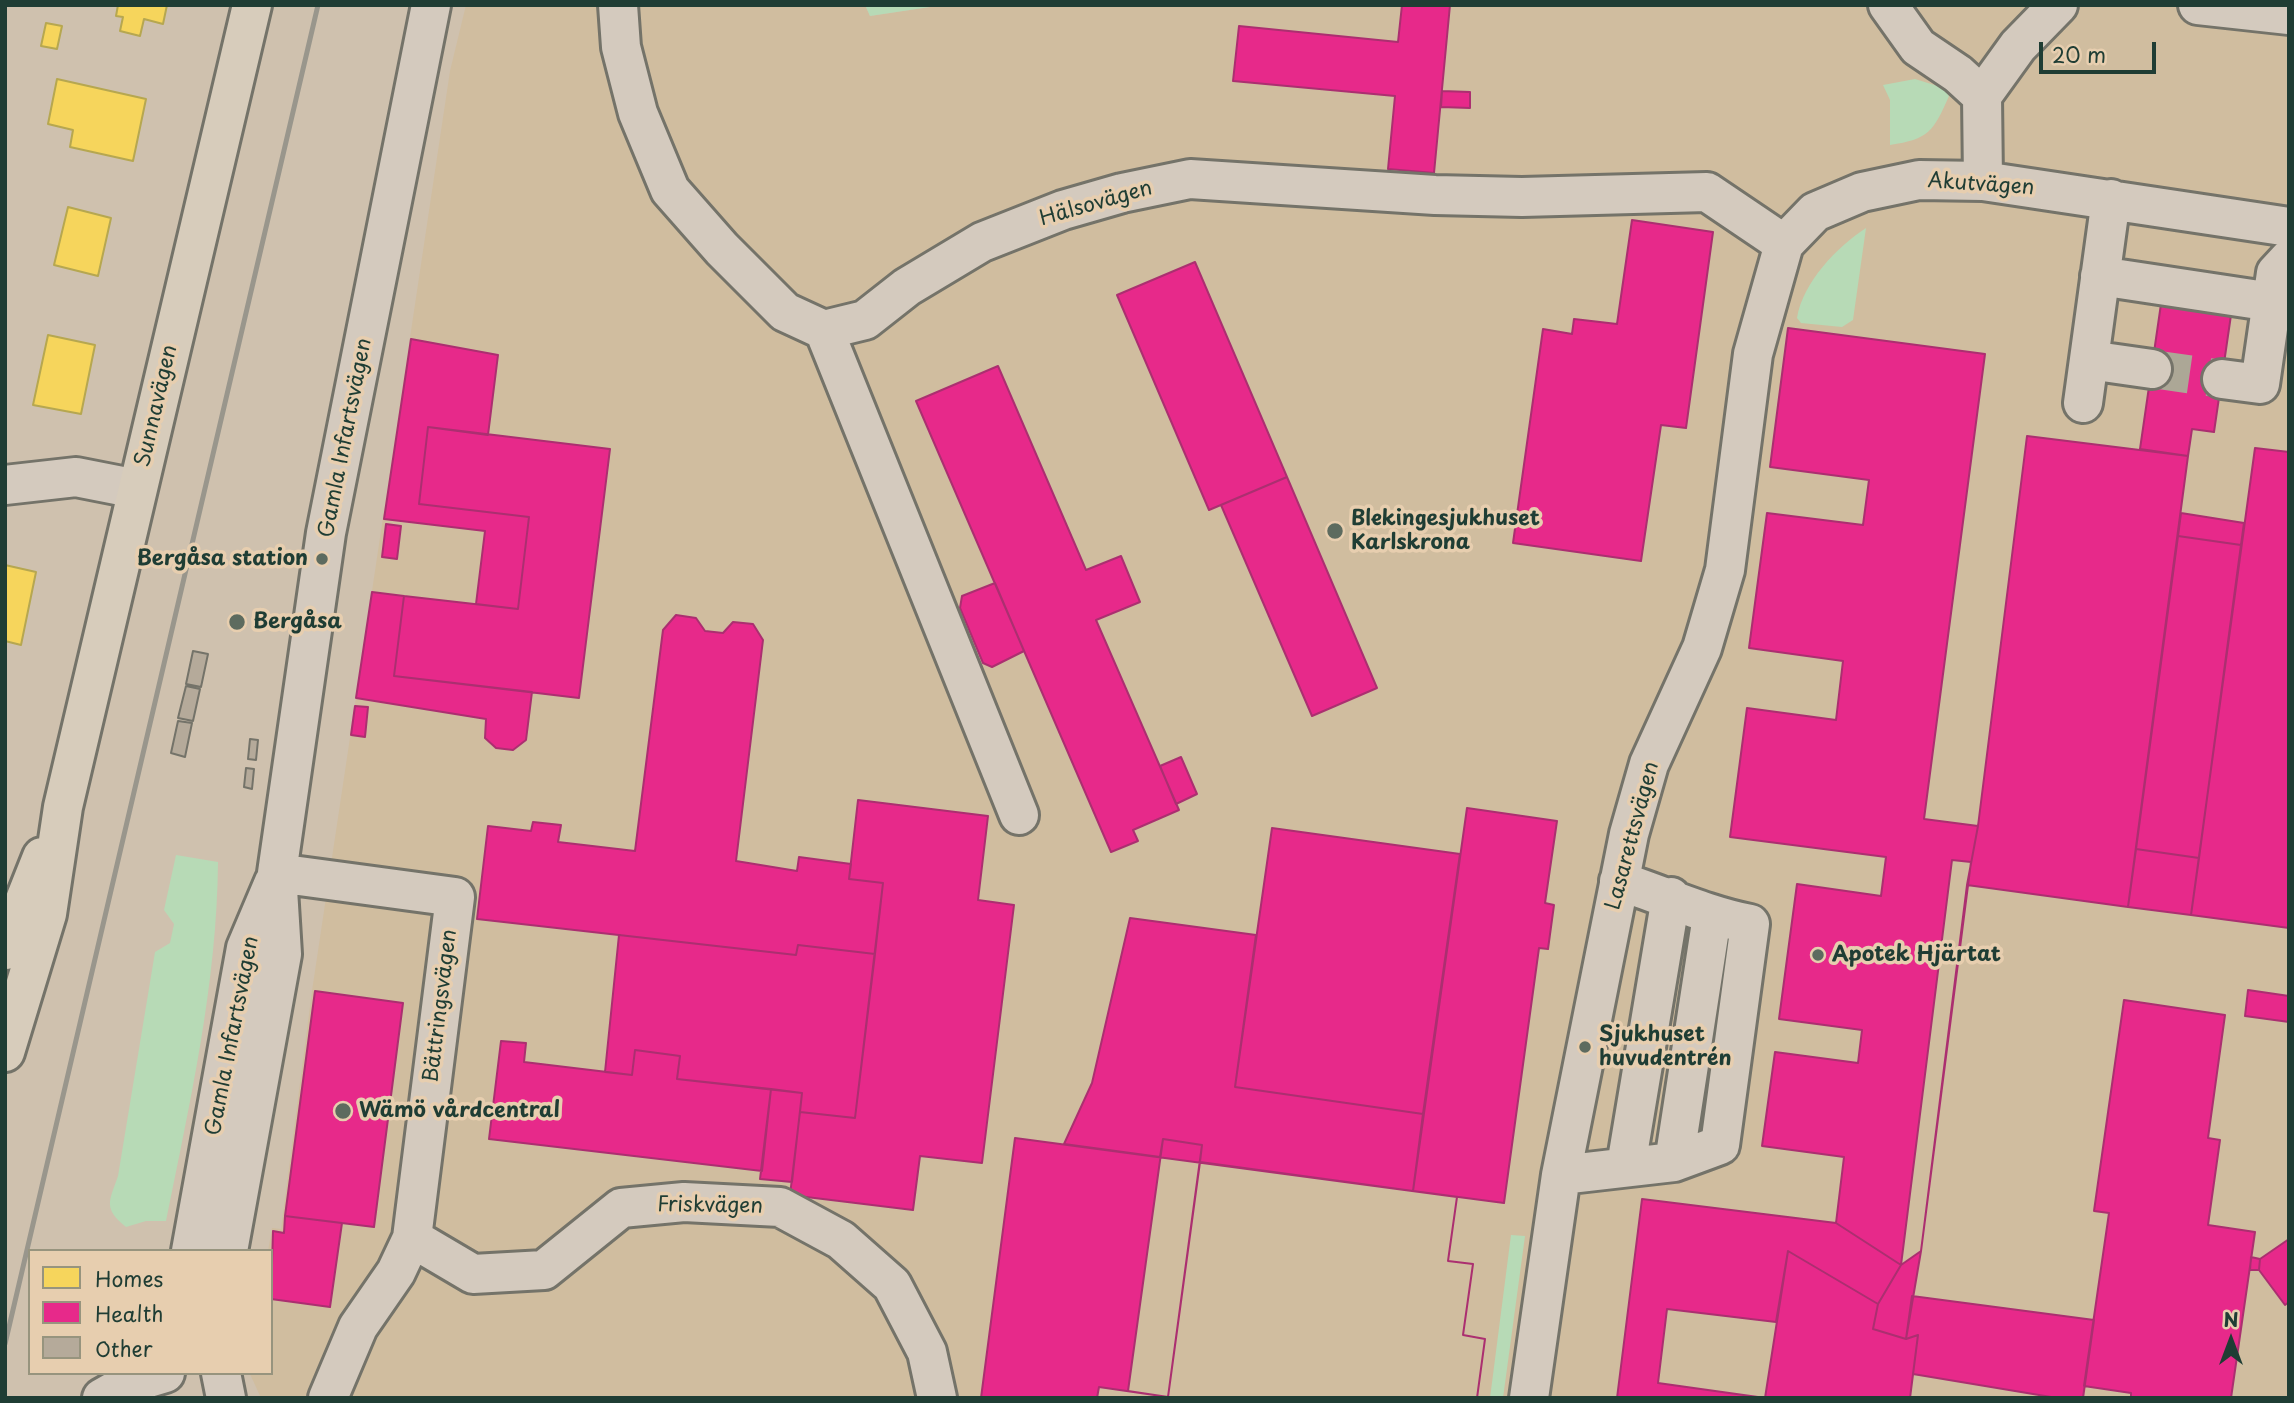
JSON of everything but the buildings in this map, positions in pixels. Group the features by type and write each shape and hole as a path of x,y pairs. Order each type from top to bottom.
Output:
{"main road":[{"name":"Sunnavägen","path":"5,1052 47,914 63,807 252,5"},
{"name":"Sunnavägen","path":"5,950 63,807"}],"street":[{"name":"Gamla Infartsvägen","path":"228,1249 282,954 277,873 326,533 431,5"},
{"path":"618,5 621,47 638,113 670,190 722,249 785,312 824,330 1019,815"},
{"path":"1888,5 1918,47 1958,74 1982,96"},
{"path":"1983,181 1982,96 2018,46 2058,5"},
{"path":"2198,5 2289,15"},
{"name":"Hälsovägen","path":"824,330 865,320 907,287 982,242 1063,210 1122,193 1190,179 1522,197 1707,191 1784,244"},
{"name":"Akutvägen","path":"1784,244 1815,212 1862,191 1919,180 1983,181 2289,227"},
{"path":"2083,403 2111,199"},
{"name":"Lasarettsvägen","path":"1530,1398 1561,1175 1619,881 1649,764 1702,648 1725,570 1753,355 1784,244"},
{"path":"2221,379 2260,384 2276,273 2289,259"},
{"path":"2101,276 2272,302"},
{"path":"2089,360 2152,369"},
{"path":"5,485 76,477 137,489"},
{"name":"Gamla Infartsvägen","path":"191,1249 246,948 277,873"},
{"name":"Bättringsvägen","path":"277,873 455,897 412,1238 396,1272 358,1327 328,1398"},
{"path":"1561,1175 1674,1162 1712,916 1671,897 1619,881"},
{"path":"1626,1166 1671,897"},
{"name":"Friskvägen","path":"412,1238 472,1274 544,1270 621,1208 684,1202 780,1207 841,1240 892,1285 927,1352 937,1398"},
{"path":"102,1398 125,1385 158,1375"},
{"path":"177,1375 183,1398"},
{"path":"221,1375 226,1398"}],"shaded area":[{"name":"Blekingesjukhuset Karlskrona","path":"466,5 865,5 870,16 943,5 2289,5 2289,1398 261,1398 250,1375 273,1375 273,1249 268,1249 272,1228 281,1229 312,991 450,71"}],"green space":[{"path":"865,5 943,5 870,16"},
{"path":"1915,79 1944,88 1949,96 1939,118 1928,132 1913,140 1890,145 1890,100 1883,85"},
{"path":"1866,228 1853,320 1842,327 1801,323 1797,318 1800,305 1814,279 1833,255"},
{"path":"176,855 218,862 213,953 201,1043 166,1221 146,1221 126,1227 114,1215 110,1204 118,1176 155,952 170,943 174,924 164,910"},
{"path":"1511,1235 1525,1236 1503,1398 1490,1398"}],"tunnel":[{"path":"2152,369 2222,379"}],"railway":[{"path":"5,1344 318,5"}],"place":[{"name":"Blekingesjukhuset Karlskrona","path":"1335,531"},
{"name":"Bergåsa station","path":"322,559"},
{"name":"Bergåsa","path":"237,622"},
{"name":"Apotek Hjärtat","path":"1818,955"},
{"name":"Sjukhuset huvudentrén","path":"1585,1047"},
{"name":"Wämö vårdcentral","path":"343,1111"}]}
